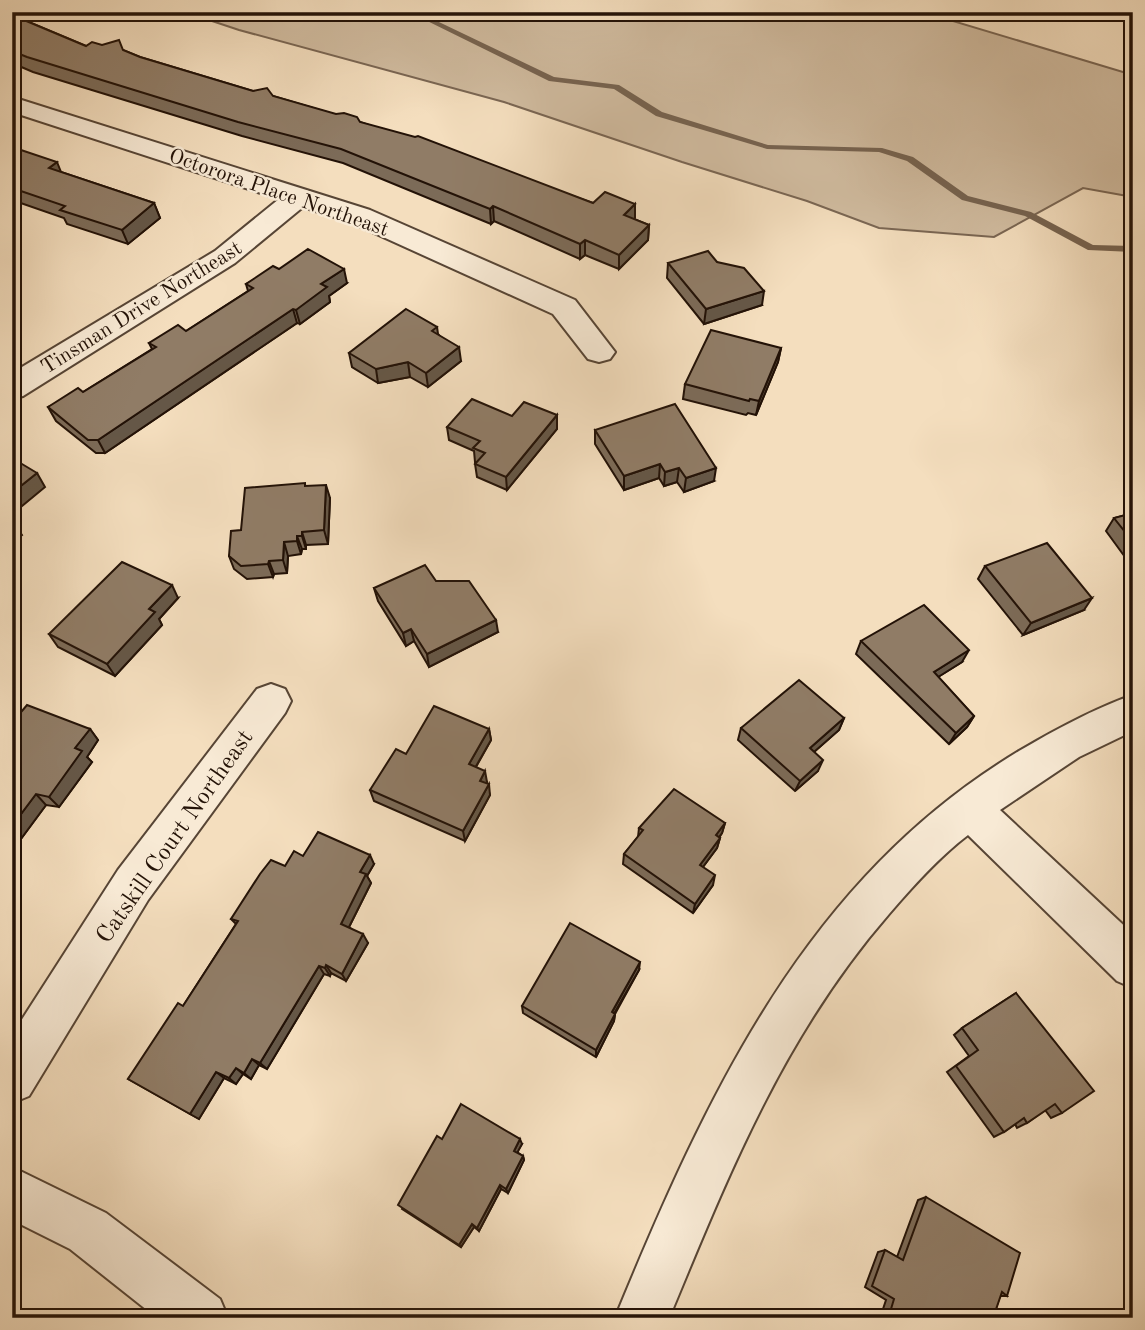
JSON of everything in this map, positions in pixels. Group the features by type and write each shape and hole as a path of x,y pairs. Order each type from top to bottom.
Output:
{"street":[{"name":"Octorora Place Northeast","path":"12,104 360,216 564,307 599,352"},
{"name":"Tinsman Drive Northeast","path":"12,388 225,257 299,195"},
{"name":"Catskill Court Northeast","path":"12,1079 133,885 271,701"},
{"path":"642,1318 732,1110 787,1012 847,928 900,867 968,807 1026,767 1089,731 1133,712"},
{"path":"968,807 1133,965"},
{"path":"12,1192 88,1231 201,1318"}],"shaded area":[{"path":"185,12 923,12 1133,75 1133,197 1083,188 994,237 879,228 807,201 504,102 239,30"}],"building":[{"path":"12,15 86,46 92,42 102,45 119,40 123,50 140,57 253,91 267,88 273,96 336,114 344,113 357,117 360,122 418,136 593,203 605,192 635,204 624,215 649,225 619,255 585,240 580,244 493,206 490,209 341,149 238,122 12,51"},
{"path":"12,147 57,162 49,168 154,203 122,230 60,210 65,206 12,188"},
{"path":"308,249 344,269 321,284 327,287 296,310 293,309 98,440 88,440 48,407 78,388 83,392 156,347 149,343 178,325 186,331 253,288 246,284 273,266 279,269"},
{"path":"708,251 717,262 744,268 764,291 706,309 668,263"},
{"path":"406,309 437,327 432,331 459,347 426,373 408,362 376,369 349,353"},
{"path":"711,330 781,348 759,401 749,401 685,384"},
{"path":"472,399 512,416 524,402 557,415 506,477 475,464 485,453 473,448 480,441 447,427"},
{"path":"675,404 716,468 686,478 679,468 665,472 660,464 624,476 595,430"},
{"path":"12,458 37,473 12,493"},
{"path":"305,483 305,486 326,485 324,530 302,532 302,536 297,536 297,541 284,542 283,560 241,566 229,556 231,531 241,530 245,488"},
{"path":"1133,513 1133,542 1114,518"},
{"path":"1047,543 1092,598 1031,623 985,566"},
{"path":"122,562 172,585 149,609 155,612 107,664 49,634"},
{"path":"425,565 436,581 469,581 496,620 427,654 411,629 403,633 374,588"},
{"path":"924,605 969,650 934,672 974,716 956,733 861,641"},
{"path":"799,680 844,718 810,748 823,760 800,781 741,728"},
{"path":"27,705 90,729 75,748 82,751 49,797 36,794 12,826 12,719"},
{"path":"434,706 489,729 469,764 485,771 480,781 489,784 463,831 370,790 396,749 406,754"},
{"path":"674,789 725,823 716,835 720,838 700,865 715,875 695,904 624,854 643,830 639,828"},
{"path":"318,832 370,855 360,872 366,874 341,924 363,934 342,974 326,965 325,968 319,966 260,1063 252,1059 244,1073 236,1068 229,1078 216,1072 190,1114 128,1079 178,1003 183,1006 238,921 231,919 260,874 271,860 285,866 294,851 303,856"},
{"path":"570,923 640,962 612,1012 615,1014 596,1050 522,1006"},
{"path":"1016,993 1094,1091 1062,1113 1055,1104 1027,1123 1024,1118 1004,1132 956,1066 978,1050 962,1028"},
{"path":"461,1104 520,1139 514,1151 523,1156 506,1189 500,1185 477,1228 472,1224 459,1245 398,1205 437,1136 442,1139"},
{"path":"926,1197 1020,1253 1007,1296 1002,1292 993,1318 905,1318 891,1309 894,1299 872,1286 885,1250 903,1260"}],"waterway":[{"path":"412,12 552,79 616,87 659,114 767,147 879,150 910,159 965,198 1028,214 1091,248 1133,249"}]}
